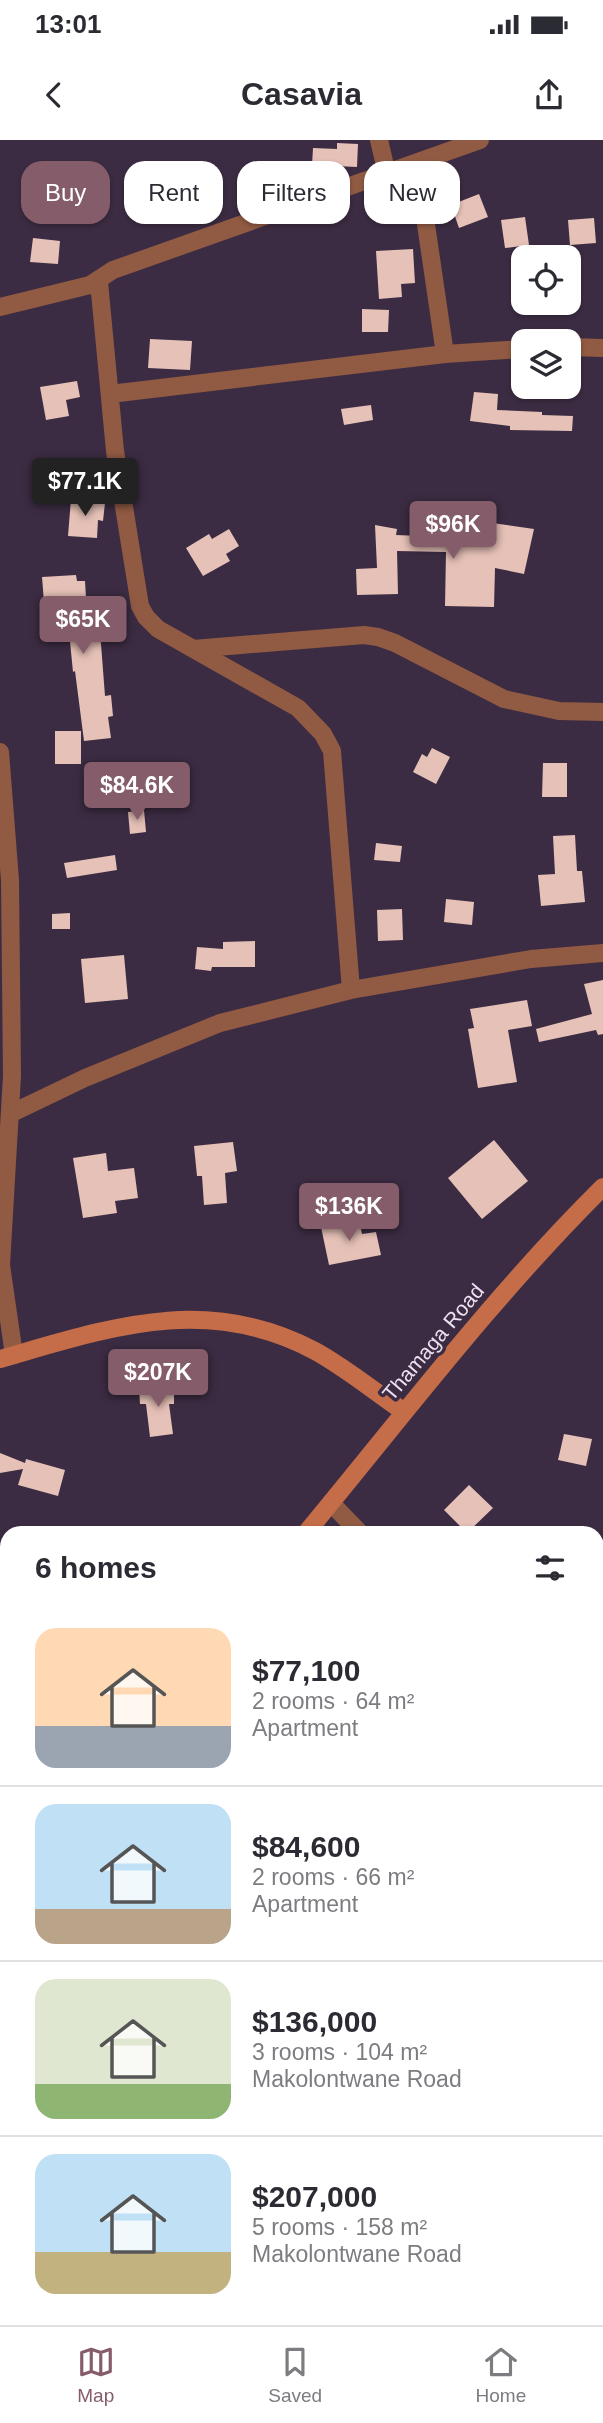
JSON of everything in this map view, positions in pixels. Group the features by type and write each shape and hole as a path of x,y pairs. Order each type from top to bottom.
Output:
{"main road":[{"name":"Thamaga Road","path":"312,1526 403,1411 496,1301 603,1188"},
{"path":"7,1357 140,1322 181,1319 223,1321 272,1332 316,1352 403,1411"}],"street":[{"path":"379,140 384,161"},
{"path":"423,161 480,140"},
{"path":"0,307 99,282 113,270 364,182"},
{"path":"427,224 445,354"},
{"path":"99,282 115,451 140,606 158,629 298,708 323,734 332,751 351,990"},
{"path":"581,347 603,348"},
{"path":"110,394 445,354 511,350"},
{"path":"194,649 364,635 379,637 504,699 559,711 603,712"},
{"path":"0,751 10,880 12,1076 6,1121 0,1265 7,1357"},
{"path":"6,1121 85,1078 220,1023 351,990 531,959 603,953"},
{"path":"331,1503 353,1526"}],"building":[{"path":"337,143 358,144 357,167 350,167 350,161 312,161 313,148 337,149"},
{"path":"479,194 488,217 459,228 460,201"},
{"path":"525,217 529,245 511,245 505,248 501,220"},
{"path":"594,218 596,243 570,245 568,220"},
{"path":"33,238 60,241 58,264 30,262"},
{"path":"413,249 415,283 401,284 402,297 379,299 376,251"},
{"path":"362,309 389,310 388,332 362,332"},
{"path":"150,339 192,341 190,370 148,368"},
{"path":"77,381 80,397 66,400 69,416 46,420 40,387"},
{"path":"474,392 498,394 497,410 573,416 572,431 510,430 510,426 470,421"},
{"path":"371,405 373,420 344,425 341,409"},
{"path":"71,499 105,503 103,521 98,520 97,538 68,536"},
{"path":"479,521 534,529 524,574 495,568 494,607 445,606 446,552 397,551 398,594 357,595 356,569 377,568 375,525 397,529 396,535 447,537 447,532 477,532"},
{"path":"229,529 239,546 226,554 230,561 203,576 186,548 209,534 212,539"},
{"path":"76,575 77,581 85,581 88,632 100,631 105,696 111,695 113,716 108,717 111,738 84,741 64,600 44,602 42,577"},
{"path":"55,731 81,731 81,764 55,764"},
{"path":"432,748 450,757 436,784 413,772 422,754 427,757"},
{"path":"543,763 567,763 567,797 542,797"},
{"path":"144,810 146,832 130,834 128,812"},
{"path":"575,835 577,871 582,871 585,902 541,906 538,875 555,874 553,836"},
{"path":"376,843 402,846 400,862 374,860"},
{"path":"115,855 117,870 67,878 64,863"},
{"path":"446,899 474,902 472,925 444,922"},
{"path":"402,909 403,940 378,941 377,910"},
{"path":"70,913 70,929 52,929 52,914"},
{"path":"255,941 255,967 212,967 211,971 195,969 197,947 223,949 223,942"},
{"path":"124,955 128,999 85,1003 81,959"},
{"path":"603,980 603,1034 598,1035 596,1030 539,1042 536,1029 592,1014 584,984"},
{"path":"527,1000 532,1026 508,1030 517,1082 478,1088 468,1029 474,1028 470,1009"},
{"path":"494,1140 528,1181 482,1219 448,1178"},
{"path":"233,1142 237,1171 225,1173 227,1203 204,1205 202,1176 197,1176 194,1146"},
{"path":"106,1153 108,1171 134,1168 138,1198 115,1201 117,1213 83,1218 73,1158"},
{"path":"359,1220 362,1234 376,1232 381,1255 329,1265 321,1227"},
{"path":"174,1386 174,1404 169,1404 173,1434 150,1437 146,1404 140,1404 139,1387"},
{"path":"564,1434 592,1439 586,1466 558,1460"},
{"path":"0,1453 25,1463 26,1459 65,1470 58,1496 18,1485 23,1469 0,1473"},
{"path":"469,1485 493,1508 474,1526 460,1526 444,1510"}]}
